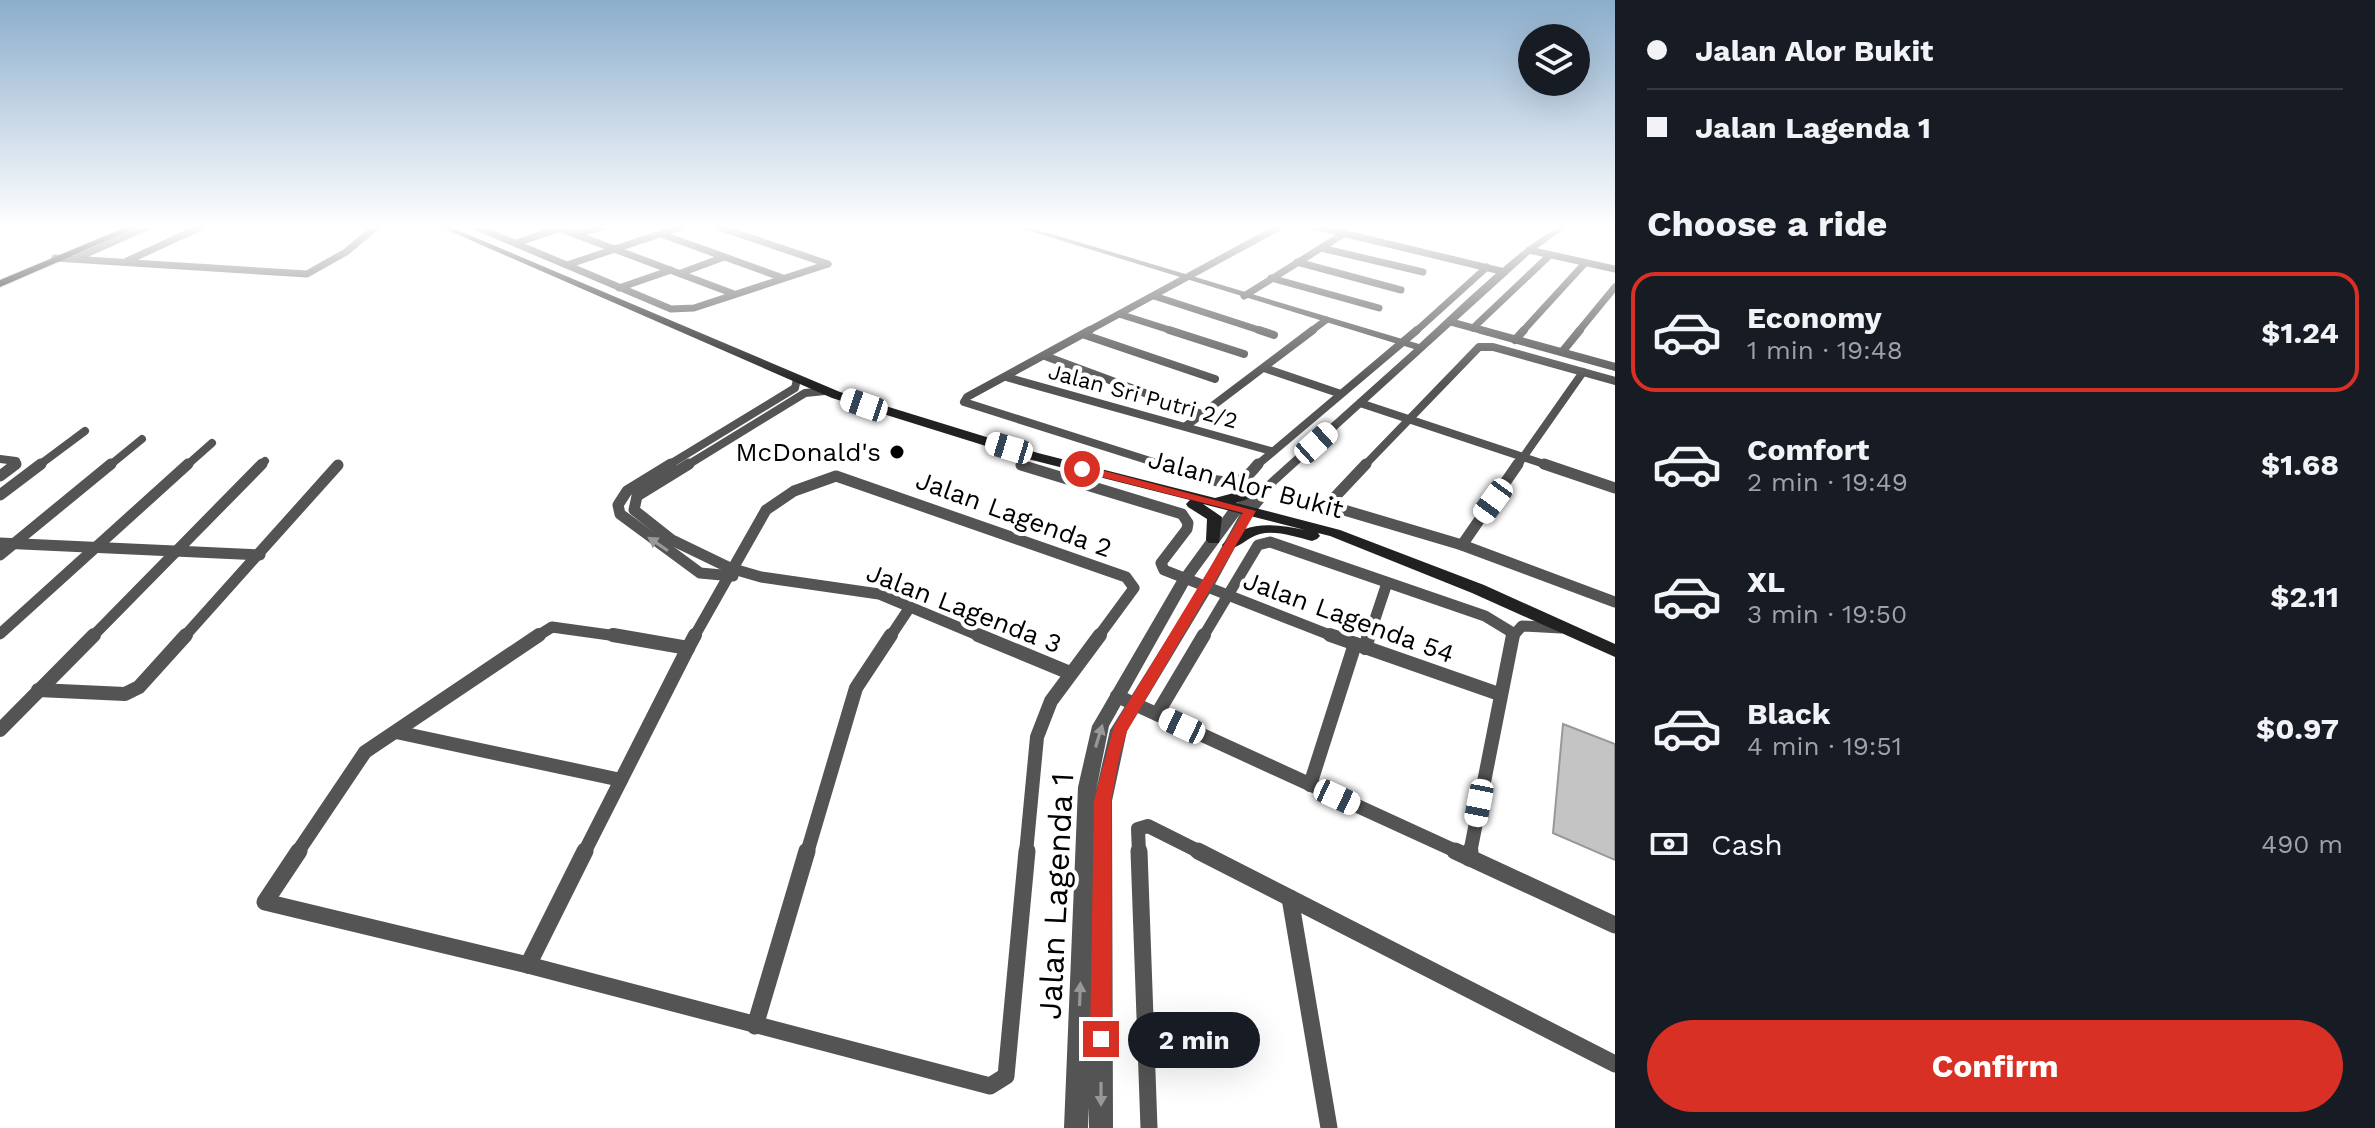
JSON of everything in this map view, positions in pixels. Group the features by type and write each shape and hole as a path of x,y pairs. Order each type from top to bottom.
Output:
{"main road":[{"name":"Jalan Alor Bukit","path":"566,279 825,391 892,414 1333,540 1371,548"},
{"path":"1172,494 1236,499 1266,489 1268,507 1303,524"},
{"path":"1172,494 1211,512 1222,542 1244,531 1261,528 1333,540"},
{"name":"Jalan Alor Bukit","path":"1242,512 1303,524 1371,548 1478,589 1615,651"}],"street":[{"path":"598,279 680,310 782,279"},
{"path":"619,288 646,279"},
{"path":"695,279 734,294"},
{"path":"1183,279 967,397 964,402 1222,482 1245,478 1271,451 1403,343 1474,279"},
{"path":"1186,279 1422,348"},
{"path":"1244,296 1270,279"},
{"path":"1273,279 1379,308"},
{"path":"1359,279 1401,290"},
{"name":"Jalan Lagenda 1","path":"1076,1128 1087,787 1101,726 1184,580 1222,542 1242,512 1498,279"},
{"path":"1473,328 1525,279"},
{"path":"1515,340 1571,279"},
{"path":"1562,352 1615,287"},
{"path":"1154,296 1274,335"},
{"path":"1119,314 1244,354"},
{"path":"1186,426 1326,320"},
{"path":"1451,322 1615,367"},
{"path":"1085,335 1215,379"},
{"path":"1615,381 1485,346 1479,347 1333,499 1336,505 1357,515 1462,545 1615,602"},
{"path":"1045,356 1204,415"},
{"path":"1264,368 1341,394"},
{"path":"1462,545 1583,372"},
{"name":"Jalan Sri Putri 2/2","path":"1006,377 1271,451"},
{"path":"730,572 700,573 630,524 620,514 618,505 627,491 795,388 797,379"},
{"path":"730,572 709,562 642,518 634,510 637,496 805,393 825,391"},
{"path":"1360,403 1615,488"},
{"path":"0,495 85,431"},
{"path":"0,555 142,439"},
{"path":"0,634 212,443"},
{"path":"0,459 16,461 1,475"},
{"path":"0,730 265,461"},
{"path":"38,690 125,694 139,687 338,465"},
{"path":"1021,465 1182,514 1188,523 1187,529 1161,566 1184,580"},
{"name":"Jalan Lagenda 2","path":"528,965 688,648 764,511 820,479 836,476 1116,574 1131,583 1134,588 1130,594 1070,673"},
{"name":"Jalan Lagenda 1","path":"1101,1128 1103,801 1119,730 1206,588 1222,542"},
{"path":"1157,714 1258,545 1270,542 1485,616 1513,633"},
{"path":"0,543 260,555"},
{"name":"Jalan Lagenda 3","path":"730,572 857,588 1070,673"},
{"name":"Jalan Lagenda 54","path":"1184,580 1499,694"},
{"path":"1310,785 1360,646 1387,583"},
{"path":"755,1026 856,688 910,607"},
{"path":"1469,858 1513,633 1522,626 1569,629"},
{"path":"688,648 569,627 552,627 365,752 265,902 528,965 990,1086 1006,1076 1037,737 1051,701 1070,673"},
{"path":"1117,696 1615,925"},
{"path":"396,732 621,780"},
{"path":"1149,1128 1138,829 1148,826 1615,1064"},
{"path":"1290,898 1329,1128"}],"building":[{"path":"1563,724 1615,744 1615,860 1553,833"}],"place":[{"name":"McDonald's","path":"897,452"}],"route":[{"path":"1082,469 1250,511 1119,730 1111,758 1103,801 1101,1039"}]}
